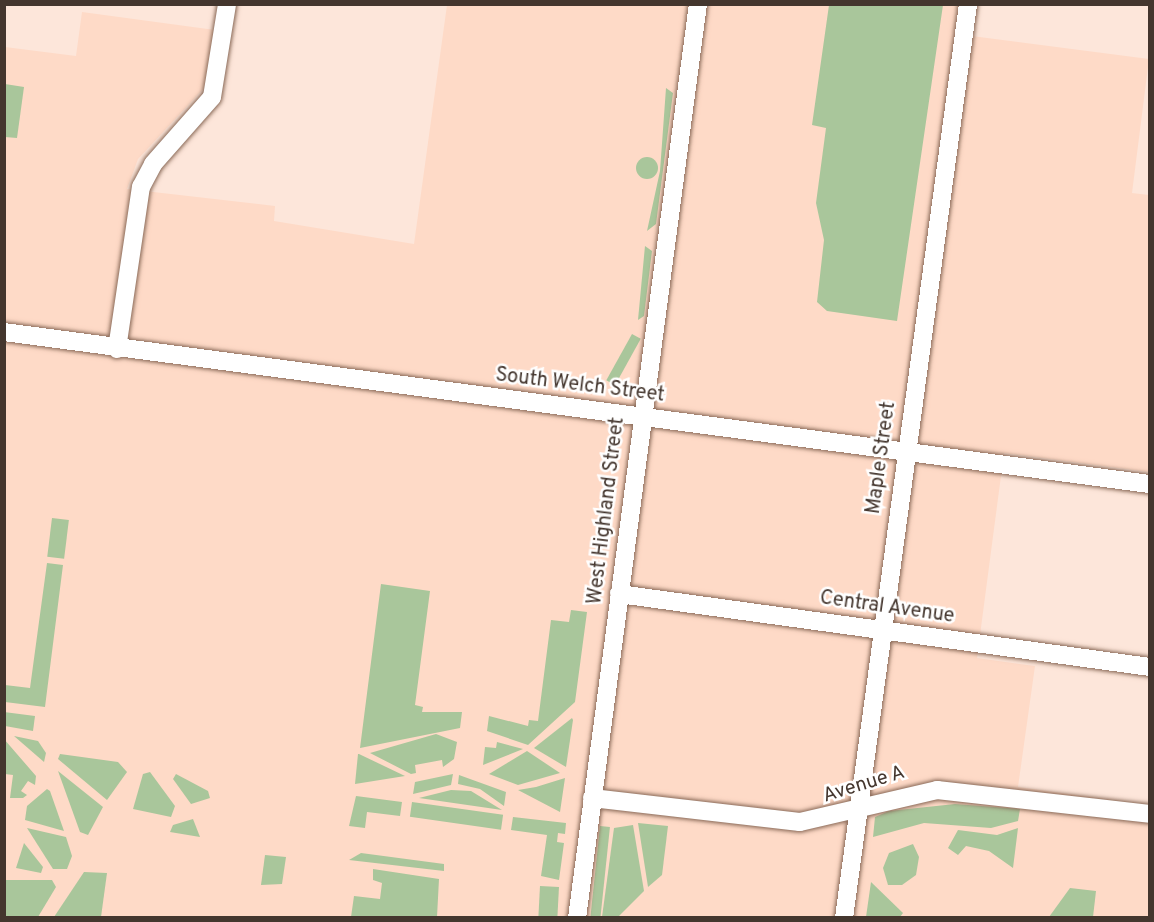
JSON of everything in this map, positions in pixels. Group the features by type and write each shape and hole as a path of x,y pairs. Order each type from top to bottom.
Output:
{"street":[{"path":"117,350 141,187 153,164 212,97 227,4"},
{"name":"West Highland Street","path":"577,918 698,4"},
{"name":"Maple Street","path":"844,918 905,452 968,4"},
{"name":"South Welch Street","path":"4,332 117,350 642,416 1149,484"},
{"name":"Central Avenue","path":"619,594 1149,667"},
{"name":"Avenue A","path":"592,798 800,822 857,812 892,797 938,790 1149,814"}],"shaded area":[{"path":"447,5 968,5 964,35 1149,59 1132,193 1149,195 1149,472 1004,453 977,658 1035,666 1018,787 1149,805 1149,917 5,918 5,47 76,56 82,12 215,30 205,87 138,159 127,189 275,206 274,221 414,244"}],"green space":[{"path":"829,5 943,5 897,321 827,311 817,302 824,240 816,203 826,128 812,125"},
{"path":"5,84 24,87 17,138 5,137"},
{"path":"666,88 673,93 656,224 647,231 660,171"},
{"path":"647,157 655,160 658,168 655,176 647,179 639,176 636,168 639,160"},
{"path":"645,246 652,251 644,316 638,320"},
{"path":"632,334 641,339 615,385 606,380"},
{"path":"52,518 69,520 64,559 47,557"},
{"path":"47,563 63,565 45,707 5,702 5,685 30,688"},
{"path":"381,584 430,591 415,705 423,707 422,712 462,712 460,728 360,748"},
{"path":"571,610 587,612 575,702 528,745 487,731 489,716 528,726 529,720 538,721 551,620 569,622"},
{"path":"4,712 35,716 33,731 5,726"},
{"path":"572,718 573,720 566,767 534,748"},
{"path":"436,734 457,742 454,759 443,767 442,760 415,765 416,773 411,774 370,753"},
{"path":"14,736 38,741 46,753 44,762"},
{"path":"4,739 36,776 35,785 28,781 21,791 27,795 23,798 10,798 13,775 5,774"},
{"path":"497,742 523,749 483,765 485,747 496,748"},
{"path":"527,751 560,773 518,785 489,774"},
{"path":"60,754 118,762 127,772 107,800 58,759"},
{"path":"359,754 405,776 355,784"},
{"path":"58,771 103,807 88,835 80,832"},
{"path":"150,772 175,806 171,817 133,809 143,774"},
{"path":"176,774 208,791 210,798 191,804 173,779"},
{"path":"453,774 451,785 413,794 415,782"},
{"path":"459,775 506,792 504,806 480,789 458,784"},
{"path":"565,778 560,812 518,790 536,787"},
{"path":"47,789 50,791 64,831 25,820 27,806"},
{"path":"451,790 471,791 502,810 419,798"},
{"path":"356,796 402,802 400,816 367,812 365,828 349,826"},
{"path":"412,802 503,815 501,830 410,817"},
{"path":"955,804 1020,809 1018,821 991,828 924,823 873,837 875,817 889,811"},
{"path":"513,817 566,823 565,834 558,833 557,842 564,843 559,880 541,876 547,835 511,830"},
{"path":"193,819 200,837 170,832 173,825"},
{"path":"638,823 668,826 662,875 648,887"},
{"path":"633,825 644,891 618,917 602,917 614,828"},
{"path":"600,826 610,827 600,918 590,917"},
{"path":"27,828 66,837 72,856 67,869 53,869"},
{"path":"1018,828 1013,868 989,851 966,846 958,855 948,848 958,830 997,835"},
{"path":"24,843 43,867 41,873 16,868"},
{"path":"913,844 919,857 916,875 902,885 888,885 883,868 889,853"},
{"path":"361,853 444,864 444,871 349,860"},
{"path":"265,855 286,857 282,884 261,885"},
{"path":"373,869 439,879 437,917 351,917 354,896 380,899 382,883 373,880"},
{"path":"84,872 107,873 101,917 54,917"},
{"path":"4,880 52,880 56,887 38,917 5,917"},
{"path":"871,882 903,913 900,917 866,917"},
{"path":"540,886 559,887 557,918 538,917"},
{"path":"1070,888 1096,891 1093,917 1049,917"}]}
